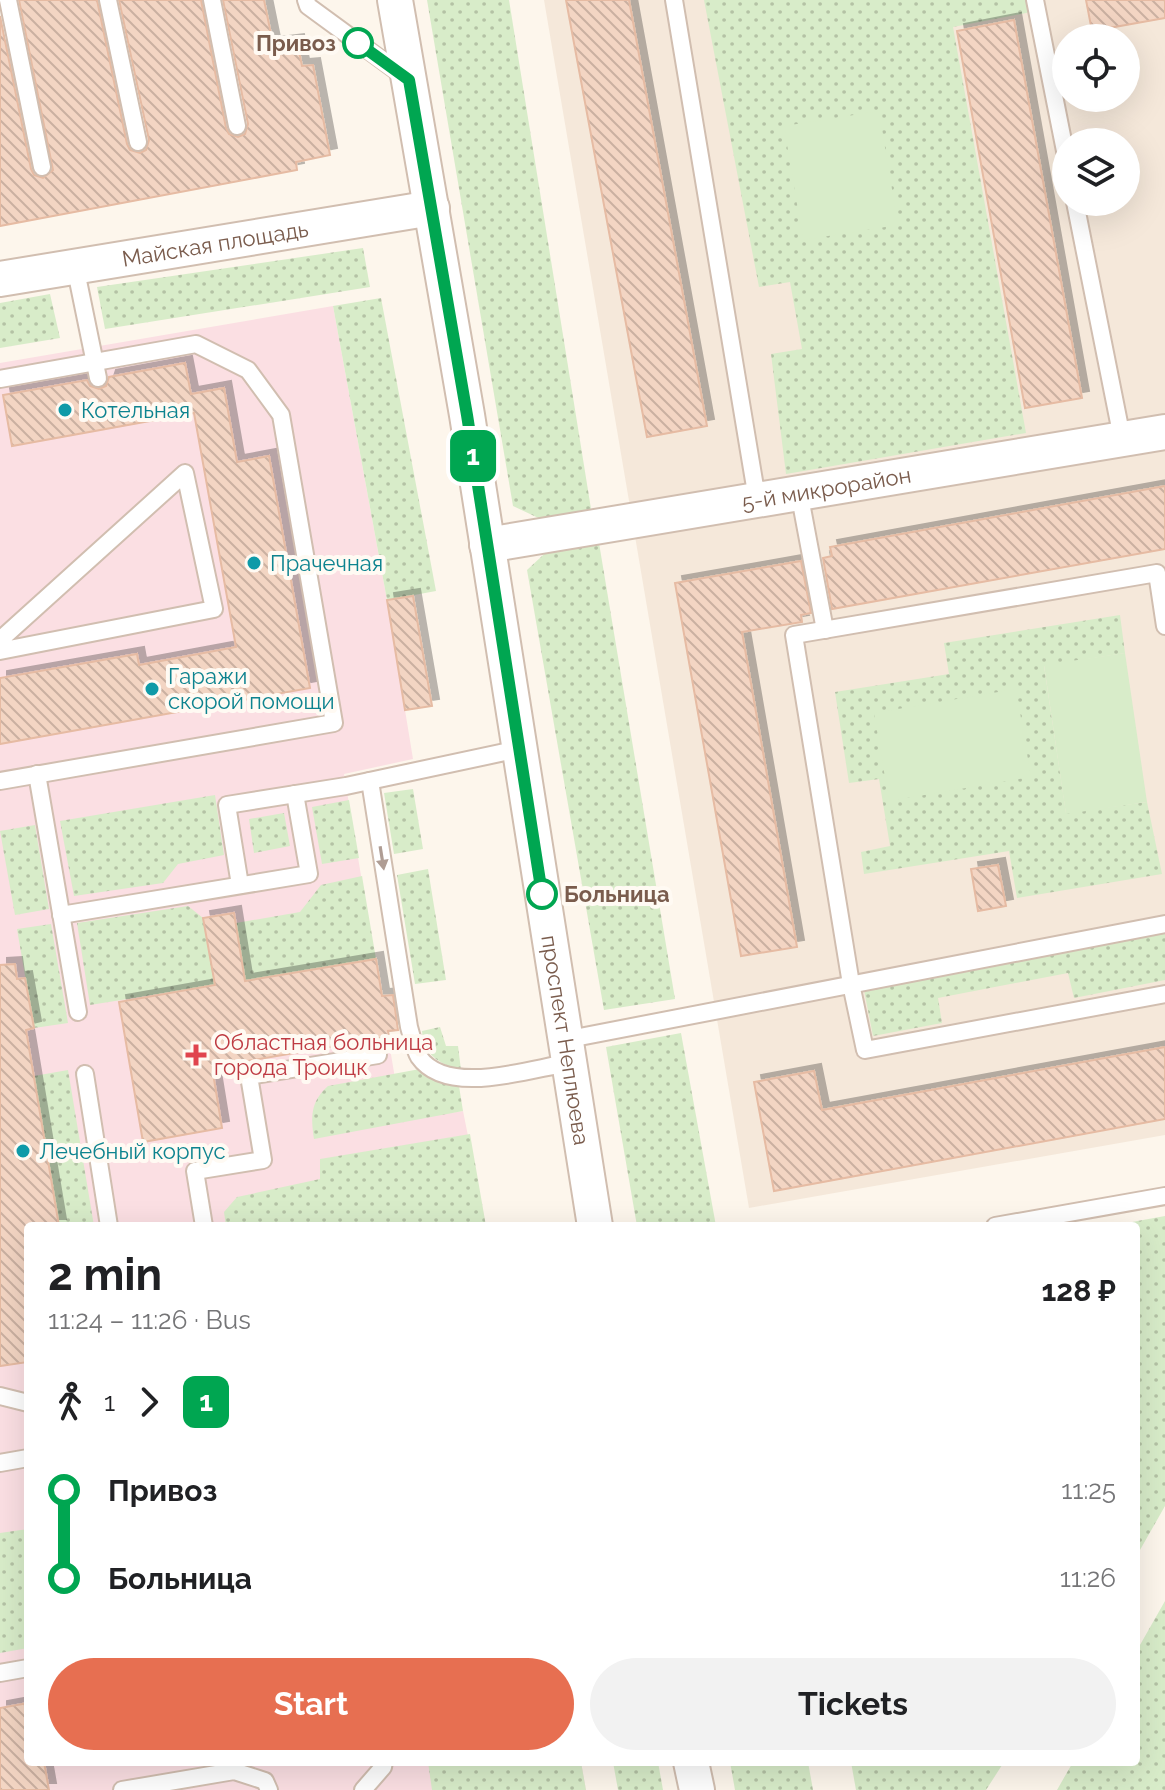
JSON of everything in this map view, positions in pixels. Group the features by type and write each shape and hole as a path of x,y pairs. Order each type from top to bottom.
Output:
{"street":[{"name":"проспект Неплюева","path":"395,0 487,545 594,1222"},
{"name":"Майская площадь","path":"0,279 432,208"},
{"name":"5-й микрорайон","path":"487,545 1165,432"},
{"path":"692,1766 697,1790"}],"lane":[{"path":"8,0 42,167"},
{"path":"108,0 138,142"},
{"path":"212,0 237,126"},
{"path":"306,0 308,6 409,80"},
{"path":"674,0 757,499"},
{"path":"1035,0 1060,128"},
{"path":"1078,216 1122,438"},
{"path":"75,266 98,378"},
{"path":"0,379 196,344 248,370 281,415 334,723 0,781"},
{"path":"0,640 185,473 214,609 0,651"},
{"path":"799,492 825,630"},
{"path":"1165,626 1157,573 794,635 851,984 865,1050 1165,994"},
{"path":"240,885 227,805 370,781 519,749"},
{"path":"37,774 78,1012"},
{"path":"370,781 413,1043 420,1057 431,1068 445,1075 476,1079 566,1051 851,984 1165,924"},
{"path":"61,915 309,874 295,794"},
{"path":"203,1222 195,1171 263,1160 249,1076 378,1055"},
{"path":"85,1074 108,1222"},
{"path":"1018,1222 1165,1196"},
{"path":"0,1396 24,1402"},
{"path":"0,1463 24,1459"},
{"path":"0,1673 24,1669"},
{"path":"363,1790 383,1766"},
{"path":"122,1790 234,1771 265,1781 269,1790"}],"shaded area":[{"path":"544,0 1165,0 1165,1135 749,1208"},
{"name":"Областная больница города Троицк","path":"333,306 413,759 344,774 402,1120 463,1111 485,1222 24,1222 24,1766 582,1766 586,1790 0,1790 0,363"}],"green space":[{"path":"427,0 509,0 592,515 547,522 513,506"},
{"path":"704,0 1028,0 1031,12 953,27 1026,433 786,474 771,354 802,349 790,282 759,287"},
{"path":"879,111 898,225 803,240 784,126"},
{"path":"363,248 370,287 105,329 97,287"},
{"path":"50,294 60,338 0,348 0,303"},
{"path":"381,298 436,591 387,600 333,306"},
{"path":"598,537 675,999 604,1010 527,570 555,544"},
{"path":"1120,615 1125,653 1044,666 1066,813 1147,802 1162,874 1017,898 1009,851 864,874 861,852 890,846 879,779 849,783 835,692 949,674 944,643"},
{"path":"1125,653 1147,802 1066,814 1044,665"},
{"path":"1016,689 1031,777 889,801 874,713"},
{"path":"413,789 423,849 394,854 384,793"},
{"path":"215,795 224,855 178,864 163,883 74,896 60,821"},
{"path":"349,800 359,858 322,864 312,807"},
{"path":"284,813 290,846 254,853 249,819"},
{"path":"35,825 49,909 15,915 0,831"},
{"path":"428,869 446,980 415,984 397,875"},
{"path":"362,876 376,959 245,981 236,923 300,912 321,885"},
{"path":"188,906 203,918 215,985 90,1005 77,923"},
{"path":"51,924 68,1023 34,1028 17,929"},
{"path":"1165,932 1165,980 1074,998 1068,973 938,998 942,1023 873,1036 864,990"},
{"path":"440,1027 446,1046 458,1046 461,1070 434,1057 426,1046 422,1031"},
{"path":"681,1033 715,1222 636,1222 606,1047"},
{"path":"420,1069 439,1083 459,1086 463,1111 314,1139 313,1110 328,1086"},
{"path":"68,1070 93,1222 58,1222 34,1076"},
{"path":"470,1134 485,1222 225,1222 224,1212 237,1197 320,1179 320,1159"},
{"path":"1165,1216 1165,1506 1140,1550 1140,1222 1132,1222"},
{"path":"24,1530 24,1649 0,1653 0,1533"},
{"path":"1165,1601 1165,1790 1057,1790 1071,1766 1140,1766 1140,1645"},
{"path":"429,1766 582,1766 586,1790 432,1790"},
{"path":"614,1766 659,1766 663,1790 618,1790"},
{"path":"731,1766 809,1766 813,1790 735,1790"},
{"path":"852,1766 1001,1766 986,1790 856,1790"}],"building":[{"path":"19,0 97,0 127,144 130,150 140,153 146,150 149,140 119,0 201,0 226,128 229,134 238,137 245,134 248,124 223,0 264,0 273,44 297,41 302,66 313,65 330,155 296,162 297,170 0,226 0,16 31,169 34,175 43,178 53,170"},
{"path":"566,0 629,0 707,426 647,437"},
{"path":"1086,0 1165,0 1165,18 1131,24 1091,24"},
{"path":"1014,20 1082,398 1025,408 957,31"},
{"path":"185,363 191,394 224,388 237,462 269,456 310,688 0,744 0,678 137,654 139,665 236,647 194,413 12,446 3,395 87,380 90,386 99,389 106,386 109,377"},
{"path":"1165,486 1165,549 832,609 823,558 832,556 830,547"},
{"path":"801,561 811,613 801,615 802,622 742,632 797,947 741,956 675,583"},
{"path":"413,596 432,706 405,710 387,600"},
{"path":"998,865 1006,906 978,911 971,869"},
{"path":"234,913 245,981 376,959 382,996 393,995 398,1030 388,1031 389,1037 212,1067 222,1128 143,1142 119,1002 215,985 203,918"},
{"name":"Лечебный корпус","path":"15,964 17,979 25,978 34,1028 26,1030 58,1222 24,1222 24,1363 0,1366 0,965"},
{"path":"1165,1047 1165,1119 774,1191 754,1082 814,1071 822,1110"},
{"path":"24,1704 24,1766 45,1766 49,1790 0,1790 0,1708"}],"bus line":[{"name":"1","path":"358,43 409,80 467,415 542,894"}],"place":[{"name":"Привоз","path":"358,43"},
{"name":"Котельная","path":"65,410"},
{"name":"Прачечная","path":"254,563"},
{"name":"Гаражи скорой помощи","path":"152,689"},
{"name":"Больница","path":"542,894"},
{"name":"Областная больница города Троицк","path":"196,1055"},
{"name":"Лечебный корпус","path":"23,1151"}]}
